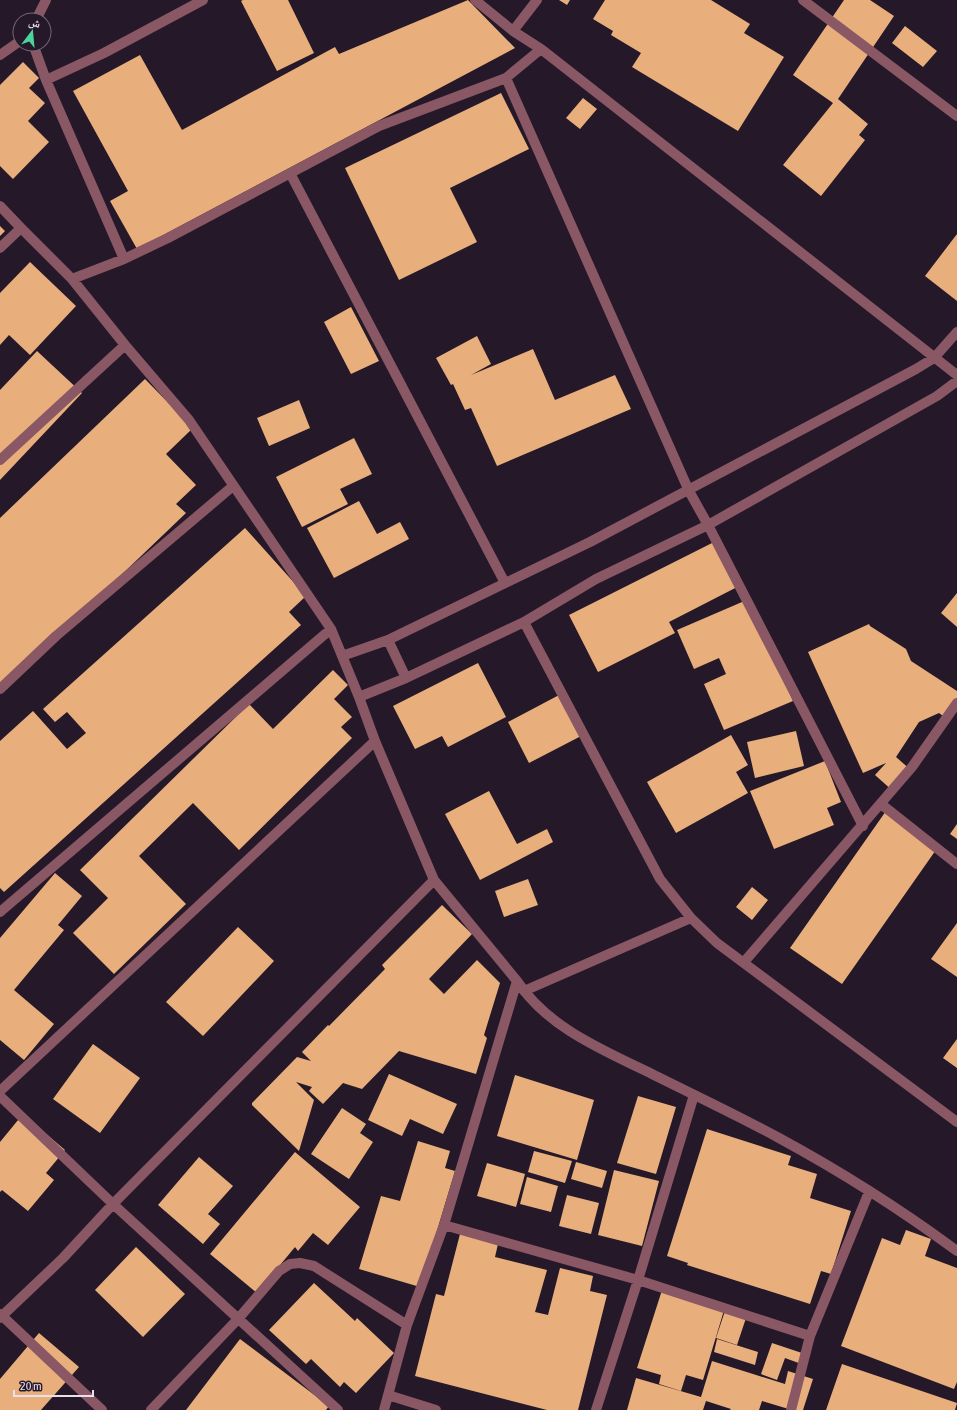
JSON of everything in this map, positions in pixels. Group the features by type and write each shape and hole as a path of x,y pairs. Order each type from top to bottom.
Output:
{"street":[{"path":"40,12 46,0"},
{"path":"46,80 104,53 203,0"},
{"path":"475,0 513,31 540,49 957,375"},
{"path":"513,31 537,0"},
{"path":"803,0 957,116"},
{"path":"0,55 12,47"},
{"path":"72,278 124,259 168,238 379,126 506,78 540,49"},
{"path":"36,52 46,80 124,259"},
{"path":"506,78 689,491 863,826"},
{"path":"290,173 505,583"},
{"path":"0,206 72,278 189,420 331,629 375,741 434,880 524,991 550,1018 590,1044 778,1138 869,1192 926,1228 957,1251"},
{"path":"0,248 21,228"},
{"path":"342,656 388,640 590,542 689,491 916,369 934,358 957,332"},
{"path":"0,460 125,344"},
{"path":"359,697 406,678 524,622 596,579 708,525 937,396 957,381"},
{"path":"0,689 56,636 233,486"},
{"path":"524,622 660,879 691,918 717,943 957,1122"},
{"path":"0,912 331,629"},
{"path":"388,640 406,678"},
{"path":"744,962 912,768 957,703"},
{"path":"0,1091 375,741"},
{"path":"881,804 957,864"},
{"path":"102,1410 1,1316 63,1258 113,1204 434,880"},
{"path":"524,991 691,918"},
{"path":"384,1410 407,1325 444,1225 517,981"},
{"path":"596,1410 638,1280 694,1095"},
{"path":"0,1096 113,1204 338,1410"},
{"path":"790,1410 810,1336 869,1192"},
{"path":"444,1225 638,1280 810,1336"},
{"path":"151,1410 238,1319 279,1271 290,1264 300,1263 314,1266 407,1325"},
{"path":"388,1395 436,1410"}],"building":[{"path":"288,0 314,53 277,71 241,1"},
{"path":"468,0 515,48 137,249 110,201 128,191 73,91 140,55 182,130 335,47 339,54"},
{"path":"559,0 570,0 567,5"},
{"path":"605,0 711,0 750,24 744,33 784,57 738,131 632,67 641,53 611,35 613,31 593,19"},
{"path":"844,0 870,0 894,16 838,99 868,124 859,135 865,140 821,196 783,165 833,103 793,75"},
{"path":"905,26 937,51 923,67 892,43"},
{"path":"23,62 39,78 29,88 45,103 28,121 49,142 13,179 0,166 0,85"},
{"path":"501,93 529,149 450,188 477,242 399,280 345,168"},
{"path":"583,98 597,109 580,129 566,118"},
{"path":"0,226 5,231 0,236"},
{"path":"957,234 957,301 925,276"},
{"path":"30,262 76,306 30,355 9,335 0,345 0,293"},
{"path":"351,307 379,361 351,374 324,322"},
{"path":"477,336 491,364 471,375 533,349 555,400 615,375 631,409 497,466 471,408 465,410 453,384 451,385 436,358"},
{"path":"37,351 82,393 0,480 0,390"},
{"path":"145,379 193,428 166,454 196,485 176,504 186,513 0,691 0,518"},
{"path":"299,400 310,428 269,446 257,418"},
{"path":"354,438 372,474 340,489 348,504 302,527 276,477"},
{"path":"359,501 377,534 400,522 409,539 334,578 307,528"},
{"path":"245,528 306,596 289,612 301,625 4,892 0,888 0,741 33,711 67,749 86,733 67,712 55,722 43,709"},
{"path":"720,539 743,584 669,622 675,633 598,672 569,615"},
{"path":"957,593 957,627 941,613"},
{"path":"749,599 793,701 724,730 704,684 726,674 719,658 694,669 677,630"},
{"path":"869,624 906,649 911,661 957,691 957,704 943,716 939,713 919,722 896,757 912,771 894,792 875,775 886,763 863,773 808,652"},
{"path":"478,663 506,717 448,747 442,736 415,749 393,706"},
{"path":"333,670 348,685 334,699 352,717 341,727 352,738 239,850 193,803 139,856 186,904 114,974 73,933 108,898 80,870 249,704 273,729"},
{"path":"561,694 583,735 529,763 508,722"},
{"path":"796,731 804,766 755,778 747,742"},
{"path":"731,735 748,765 736,772 748,793 676,833 647,782"},
{"path":"825,761 841,802 827,808 834,825 774,849 750,791"},
{"path":"489,791 517,844 547,829 553,842 480,880 445,814"},
{"path":"886,811 938,847 842,984 790,948"},
{"path":"957,824 957,839 950,834"},
{"path":"55,873 82,896 58,925 64,930 14,990 54,1024 24,1060 0,1040 0,938"},
{"path":"528,879 538,905 504,917 495,891"},
{"path":"752,887 768,900 752,920 736,907"},
{"path":"442,905 472,934 429,979 444,994 477,960 500,983 484,1035 487,1038 476,1074 399,1051 362,1089 343,1083 323,1104 309,1091 312,1087 296,1082 314,1100 299,1151 252,1105 252,1103 297,1057 311,1061 302,1052 385,969 382,965"},
{"path":"957,923 957,977 931,959"},
{"path":"238,927 274,961 203,1036 166,1002"},
{"path":"957,1039 957,1068 943,1058"},
{"path":"93,1044 140,1078 100,1133 53,1099"},
{"path":"389,1074 457,1104 443,1134 410,1119 402,1136 368,1120"},
{"path":"515,1075 594,1100 577,1160 497,1136"},
{"path":"638,1096 676,1107 656,1174 617,1163"},
{"path":"342,1108 366,1124 360,1133 373,1142 349,1179 311,1154"},
{"path":"23,1114 65,1150 46,1173 54,1180 28,1211 2,1190 0,1192 0,1142"},
{"path":"707,1129 791,1156 788,1165 817,1174 810,1198 851,1211 831,1274 821,1271 810,1304 687,1265 688,1263 667,1256"},
{"path":"418,1141 450,1151 445,1168 455,1171 420,1287 359,1269 381,1196 400,1201"},
{"path":"534,1151 572,1161 565,1183 528,1172"},
{"path":"295,1152 360,1207 328,1245 313,1233 298,1251 295,1247 257,1293 210,1254"},
{"path":"199,1157 233,1186 208,1214 220,1224 203,1244 158,1205"},
{"path":"576,1162 607,1171 602,1188 571,1179"},
{"path":"487,1163 525,1174 516,1207 477,1196"},
{"path":"614,1170 659,1181 642,1246 598,1235"},
{"path":"527,1177 558,1186 551,1212 520,1204"},
{"path":"567,1195 599,1203 591,1234 559,1226"},
{"path":"906,1230 931,1239 925,1256 957,1268 957,1382 954,1389 841,1346 882,1238 900,1245"},
{"path":"460,1234 498,1244 495,1257 547,1270 535,1312 548,1315 560,1268 593,1276 590,1291 607,1295 578,1410 547,1410 415,1376 436,1294 444,1296"},
{"path":"136,1247 185,1294 143,1337 95,1290"},
{"path":"314,1283 355,1321 357,1318 394,1353 356,1393 344,1382 340,1387 311,1359 306,1364 269,1330"},
{"path":"663,1287 725,1307 703,1380 686,1375 681,1391 659,1384 661,1375 637,1368"},
{"path":"726,1308 747,1315 737,1345 716,1338"},
{"path":"39,1333 79,1367 41,1410 0,1410 0,1379"},
{"path":"240,1339 329,1406 326,1410 186,1410"},
{"path":"717,1339 758,1352 755,1365 714,1352"},
{"path":"772,1343 808,1355 804,1365 785,1358 777,1380 761,1374"},
{"path":"712,1361 785,1384 788,1371 813,1379 803,1410 792,1410 762,1401 759,1410 730,1410 731,1409 706,1401 703,1410 627,1410 636,1378 701,1397"},
{"path":"842,1364 957,1403 955,1410 826,1410"}]}
